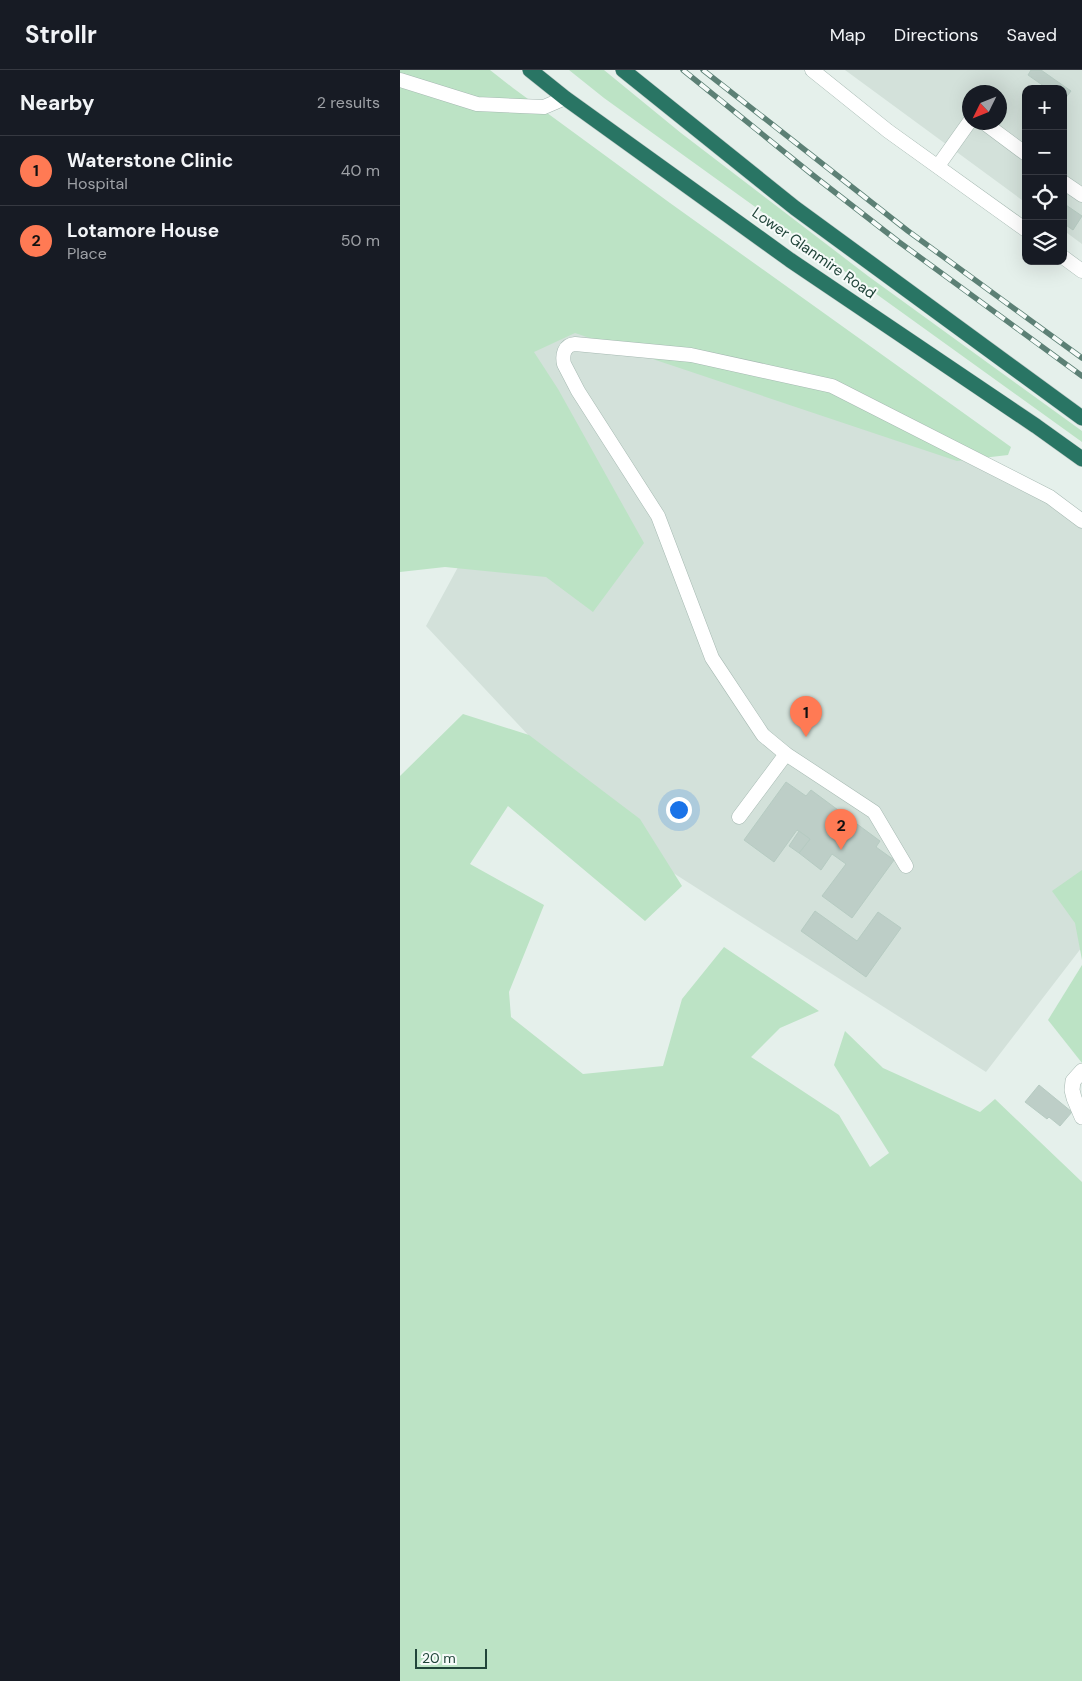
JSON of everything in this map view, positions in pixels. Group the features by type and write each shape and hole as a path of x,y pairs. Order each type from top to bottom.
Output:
{"highway":[{"name":"Lower Glanmire Road","path":"530,70 565,98 790,260 1082,459"},
{"name":"Lower Glanmire Road","path":"623,70 795,208 1082,418"}],"street":[{"path":"1082,1071 1072,1081 1072,1090 1082,1117"}],"lane":[{"path":"812,70 888,131 1022,227"},
{"path":"400,80 477,104 544,107 565,98"},
{"path":"938,166 964,130"},
{"path":"994,130 1022,151"},
{"path":"1067,185 1082,195"},
{"path":"1067,260 1082,271"},
{"path":"906,866 874,812 786,754 764,734 712,658 658,516 568,374 563,360 565,350 571,344 576,344 691,355 832,386 1050,497 1082,521"},
{"path":"739,817 786,754"}],"shaded area":[{"path":"845,70 1082,70 1082,244 1067,233 1067,85 1022,85 1022,200"},
{"path":"611,204 1082,524 1082,947 986,1072 634,848 426,626 520,453 533,291"}],"green space":[{"path":"400,70 490,70 670,203 1011,447 1008,455 957,461 575,333 534,352 558,389 644,543 593,612 546,577 445,567 400,572"},
{"path":"569,70 604,70 681,133 868,276 1082,431 1082,442 604,98"},
{"path":"463,714 529,735 640,819 682,886 645,921 508,806 470,864 544,905 509,992 511,1017 583,1074 663,1066 682,999 724,947 819,1011 780,1028 751,1057 839,1115 870,1167 889,1153 834,1065 845,1031 883,1068 980,1112 995,1099 1082,1182 1082,1681 400,1681 400,776"},
{"path":"1082,870 1082,960 1075,923 1052,891"},
{"path":"1082,965 1082,1063 1048,1020"}],"building":[{"path":"1031,70 1041,70 1062,85 1042,85 1028,75"},
{"path":"1067,88 1071,91 1067,96"},
{"path":"1067,206 1082,216 1073,230 1067,226"},
{"path":"786,782 806,796 811,790 880,841 876,847 894,860 852,918 822,896 846,864 832,854 821,870 799,853 810,839 797,830 774,862 744,840"},
{"path":"799,831 810,839 799,853 789,846"},
{"path":"815,911 857,941 878,912 901,928 866,977 801,931"},
{"path":"1039,1085 1072,1112 1060,1126 1049,1117 1047,1119 1025,1102"}],"railway":[{"path":"683,70 899,242 1082,376"},
{"path":"703,70 908,231 1082,358"}],"place":[{"name":"Waterstone Clinic","path":"806,737"},
{"name":"Lotamore House","path":"841,850"}]}
